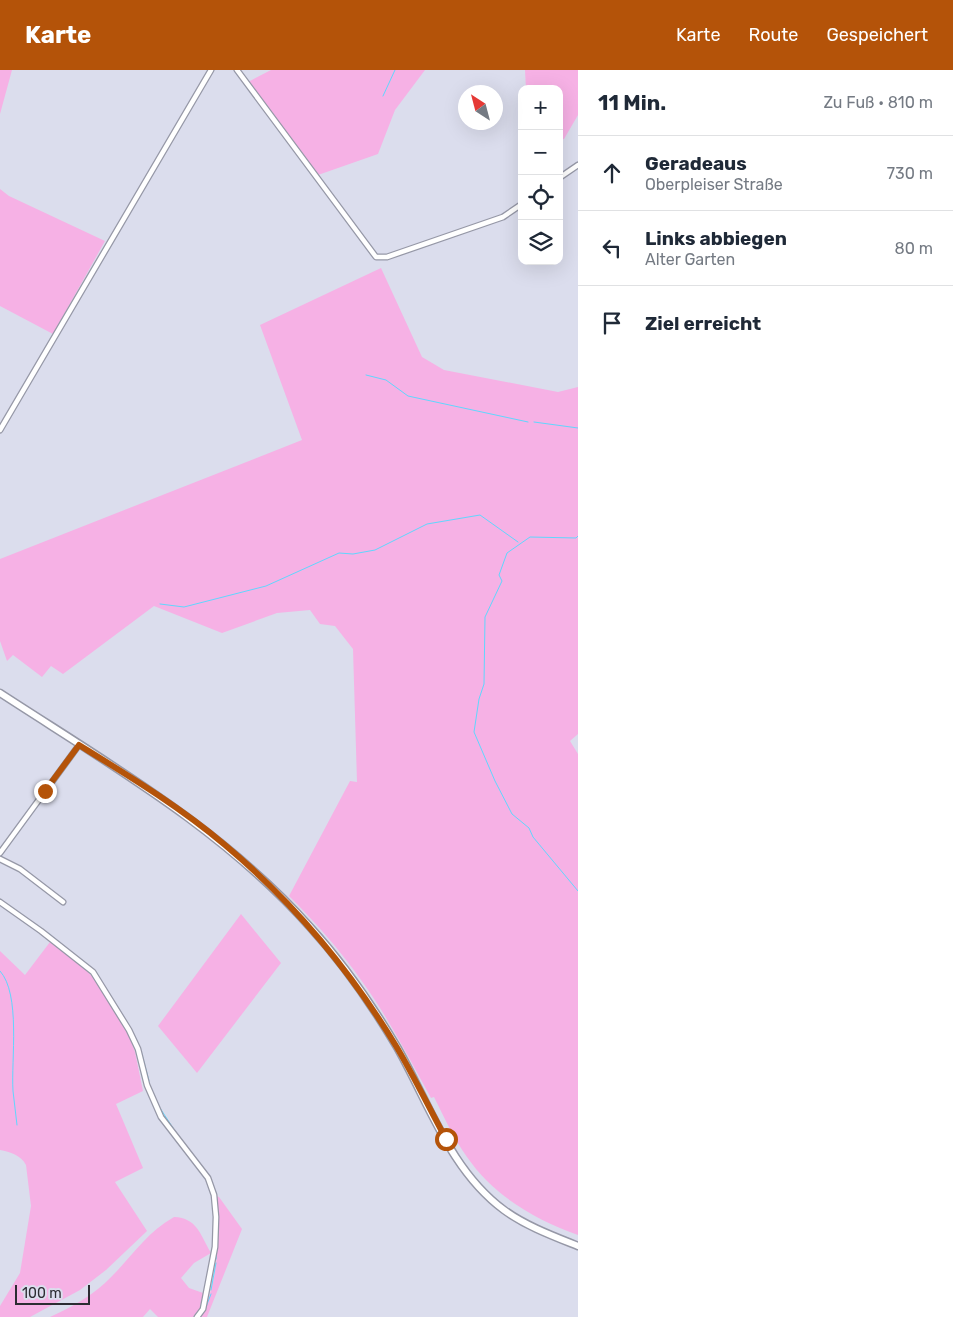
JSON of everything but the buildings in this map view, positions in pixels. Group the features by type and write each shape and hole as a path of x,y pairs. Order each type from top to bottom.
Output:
{"main road":[{"path":"0,693 193,820 272,887 320,939 362,994 396,1046 462,1166 483,1191 504,1210 528,1224 578,1246"}],"street":[{"path":"0,430 211,70"},
{"path":"237,70 376,256 387,257 503,217 518,207"},
{"path":"563,175 578,165"},
{"path":"0,853 79,745"},
{"path":"0,859 20,868 63,902"},
{"path":"0,902 41,930 93,972 129,1030 138,1049 147,1085 161,1117 208,1178 214,1195 216,1217 215,1247 203,1309 197,1317"}],"shaded area":[{"path":"0,70 12,70 0,114"},
{"path":"271,70 425,70 395,110 378,154 318,175 248,82"},
{"path":"525,70 578,70 578,115 564,139 563,85 526,85"},
{"path":"0,189 9,196 105,241 53,334 0,306"},
{"path":"381,268 422,357 444,370 558,392 578,387 578,734 570,741 578,754 578,1235 546,1222 516,1205 502,1195 478,1171 458,1143 434,1097 431,1098 371,994 336,947 289,896 350,781 357,782 353,649 335,626 320,624 310,610 277,613 222,633 154,606 63,674 51,666 42,677 13,655 7,661 0,641 0,559 302,440 260,325"},
{"path":"241,914 281,963 197,1073 158,1026"},
{"path":"50,942 78,962 92,976 128,1033 135,1052 143,1091 116,1104 143,1168 115,1182 147,1231 106,1270 80,1290 30,1317 0,1317 0,1306 20,1273 31,1206 26,1165 18,1156 0,1150 0,951 25,975"},
{"path":"216,1196 219,1197 242,1229 207,1317 200,1317 211,1290 217,1258 218,1225"},
{"path":"174,1217 188,1220 193,1224 201,1234 211,1253 194,1263 181,1278 189,1288 203,1293 200,1308 193,1317 158,1317 150,1309 143,1317 50,1317 79,1302 99,1288 114,1275 154,1231"}],"waterway":[{"path":"383,96 395,70"},
{"path":"366,375 386,380 408,396 528,422"},
{"path":"534,422 578,428"},
{"path":"160,604 184,607 266,586 339,553 353,554 375,550 427,524 480,515 518,542"},
{"path":"578,536 576,538 530,537 507,553 499,575 502,581 485,617 484,684 479,699 474,732 495,781 512,814 529,828 533,837 578,891"},
{"path":"48,933 97,973"},
{"path":"0,971 7,981 13,1011 13,1091 17,1125"},
{"path":"100,979 115,1004"},
{"path":"134,1035 137,1041"},
{"path":"141,1051 149,1081"},
{"path":"150,1086 155,1097"},
{"path":"158,1105 175,1131"},
{"path":"216,1259 217,1200"},
{"path":"211,1290 216,1263"},
{"path":"206,1307 211,1294"},
{"path":"200,1317 203,1313"}],"route":[{"path":"45,791 79,745 174,806 226,845 272,887 302,918 362,994 396,1046 446,1139"}]}
